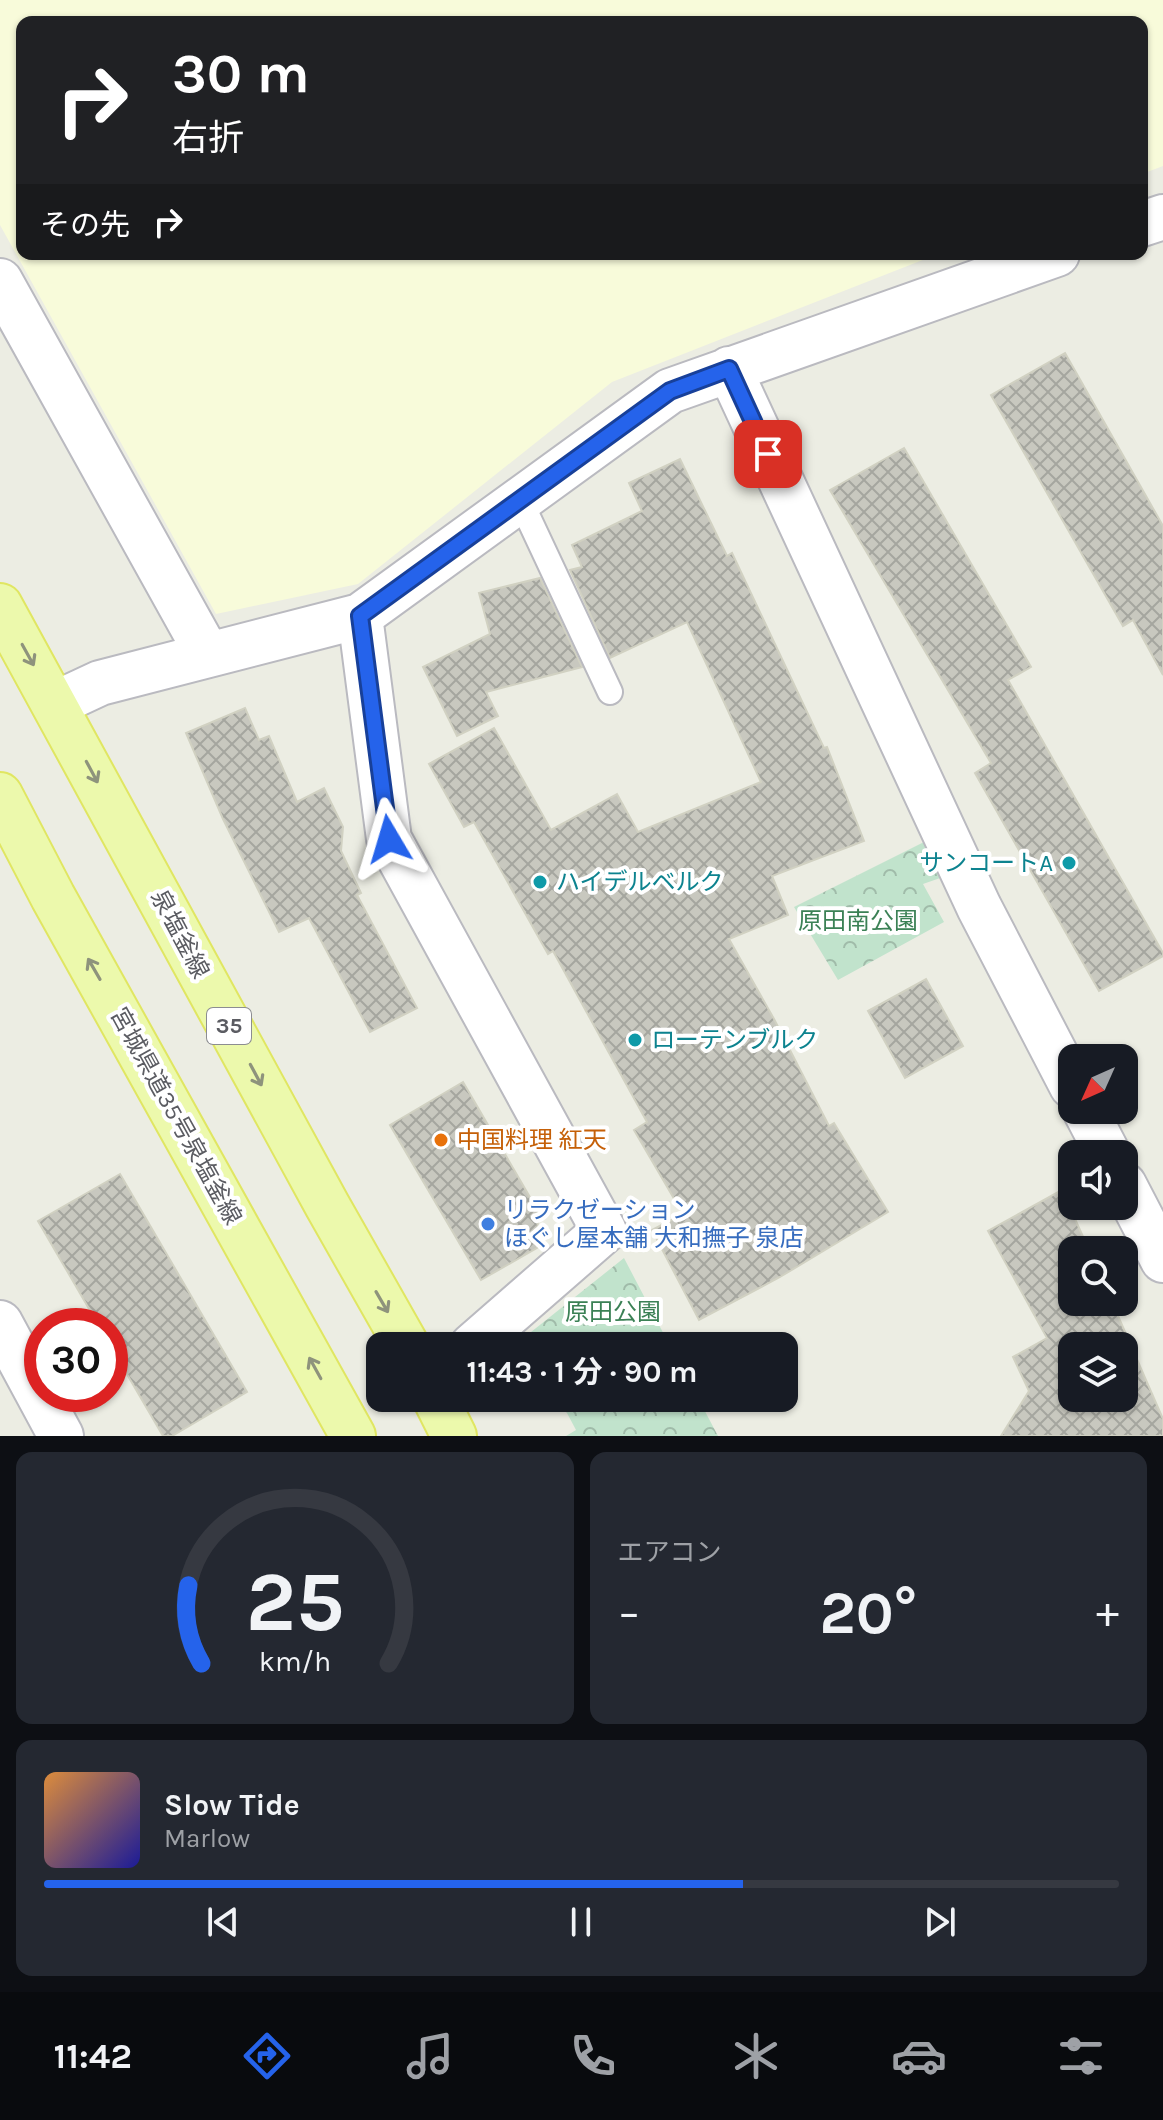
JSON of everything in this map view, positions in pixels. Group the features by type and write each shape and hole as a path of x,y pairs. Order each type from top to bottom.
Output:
{"main road":[{"name":"泉塩釜線","path":"0,606 399,1332"},
{"name":"宮城県道35号泉塩釜線","path":"0,795 53,897 353,1436"},
{"path":"442,1412 454,1436"}],"street":[{"path":"55,704 100,683 360,616 670,391 1040,260"},
{"path":"0,281 208,655"},
{"path":"729,369 979,907 1058,1059"},
{"path":"360,616 389,839 604,1231 488,1332"},
{"path":"1138,1212 1163,1260"},
{"path":"0,1323 13,1379 61,1436"}],"lane":[{"path":"520,500 610,692"}],"shaded area":[{"path":"0,0 1163,0 1163,166 1148,172 1148,16 16,16 16,254 0,225"},
{"path":"19,260 923,260 612,382 358,584 216,614"}],"green space":[{"name":"原田南公園","path":"924,842 943,877 923,884 944,922 838,980 794,907"},
{"name":"原田公園","path":"624,1258 663,1332 531,1332"},
{"name":"原田公園","path":"566,1412 705,1412 718,1436 566,1436 576,1430"}],"building":[{"path":"1065,353 1163,526 1163,675 1133,620 1123,626 991,395"},
{"path":"904,448 1031,667 1008,680 1163,953 1163,956 1099,991 975,773 991,763 830,490"},
{"path":"680,459 727,556 732,553 824,748 827,747 864,841 772,876 788,915 729,939 829,1126 834,1123 888,1212 780,1277 699,1320 652,1230 683,1214 634,1130 647,1122 553,951 548,954 474,822 464,827 429,764 494,728 551,830 617,794 638,832 761,782 687,622 610,658 570,570 582,567 572,545 642,511 629,483"},
{"path":"540,578 582,667 486,692 498,716 457,736 423,667 490,634 479,593"},
{"path":"245,708 259,740 269,736 297,802 324,788 343,827 341,851 361,893 357,895 417,1008 370,1032 309,918 279,932 223,819 186,733"},
{"path":"926,979 963,1046 905,1078 868,1011"},
{"path":"463,1082 538,1211 537,1248 481,1280 390,1125"},
{"path":"120,1174 247,1392 172,1436 163,1436 128,1376 128,1308 89,1308 38,1221"},
{"path":"1058,1192 1058,1220 1076,1220 1083,1236 1058,1236 1058,1316 1118,1316 1125,1332 1058,1332 1058,1412 1138,1412 1138,1362 1163,1419 1163,1436 1001,1436 1029,1391 1013,1357 1047,1338 988,1231"}],"place":[{"name":"サンコートA","path":"1069,863"},
{"name":"ハイデルベルク","path":"540,882"},
{"name":"ローテンブルク","path":"635,1040"},
{"name":"中国料理 紅天","path":"441,1140"},
{"name":"リラクゼーション ほぐし屋本舗 大和撫子 泉店","path":"488,1224"}],"route":[{"path":"389,839 360,616 670,391 729,369 768,454"}]}
